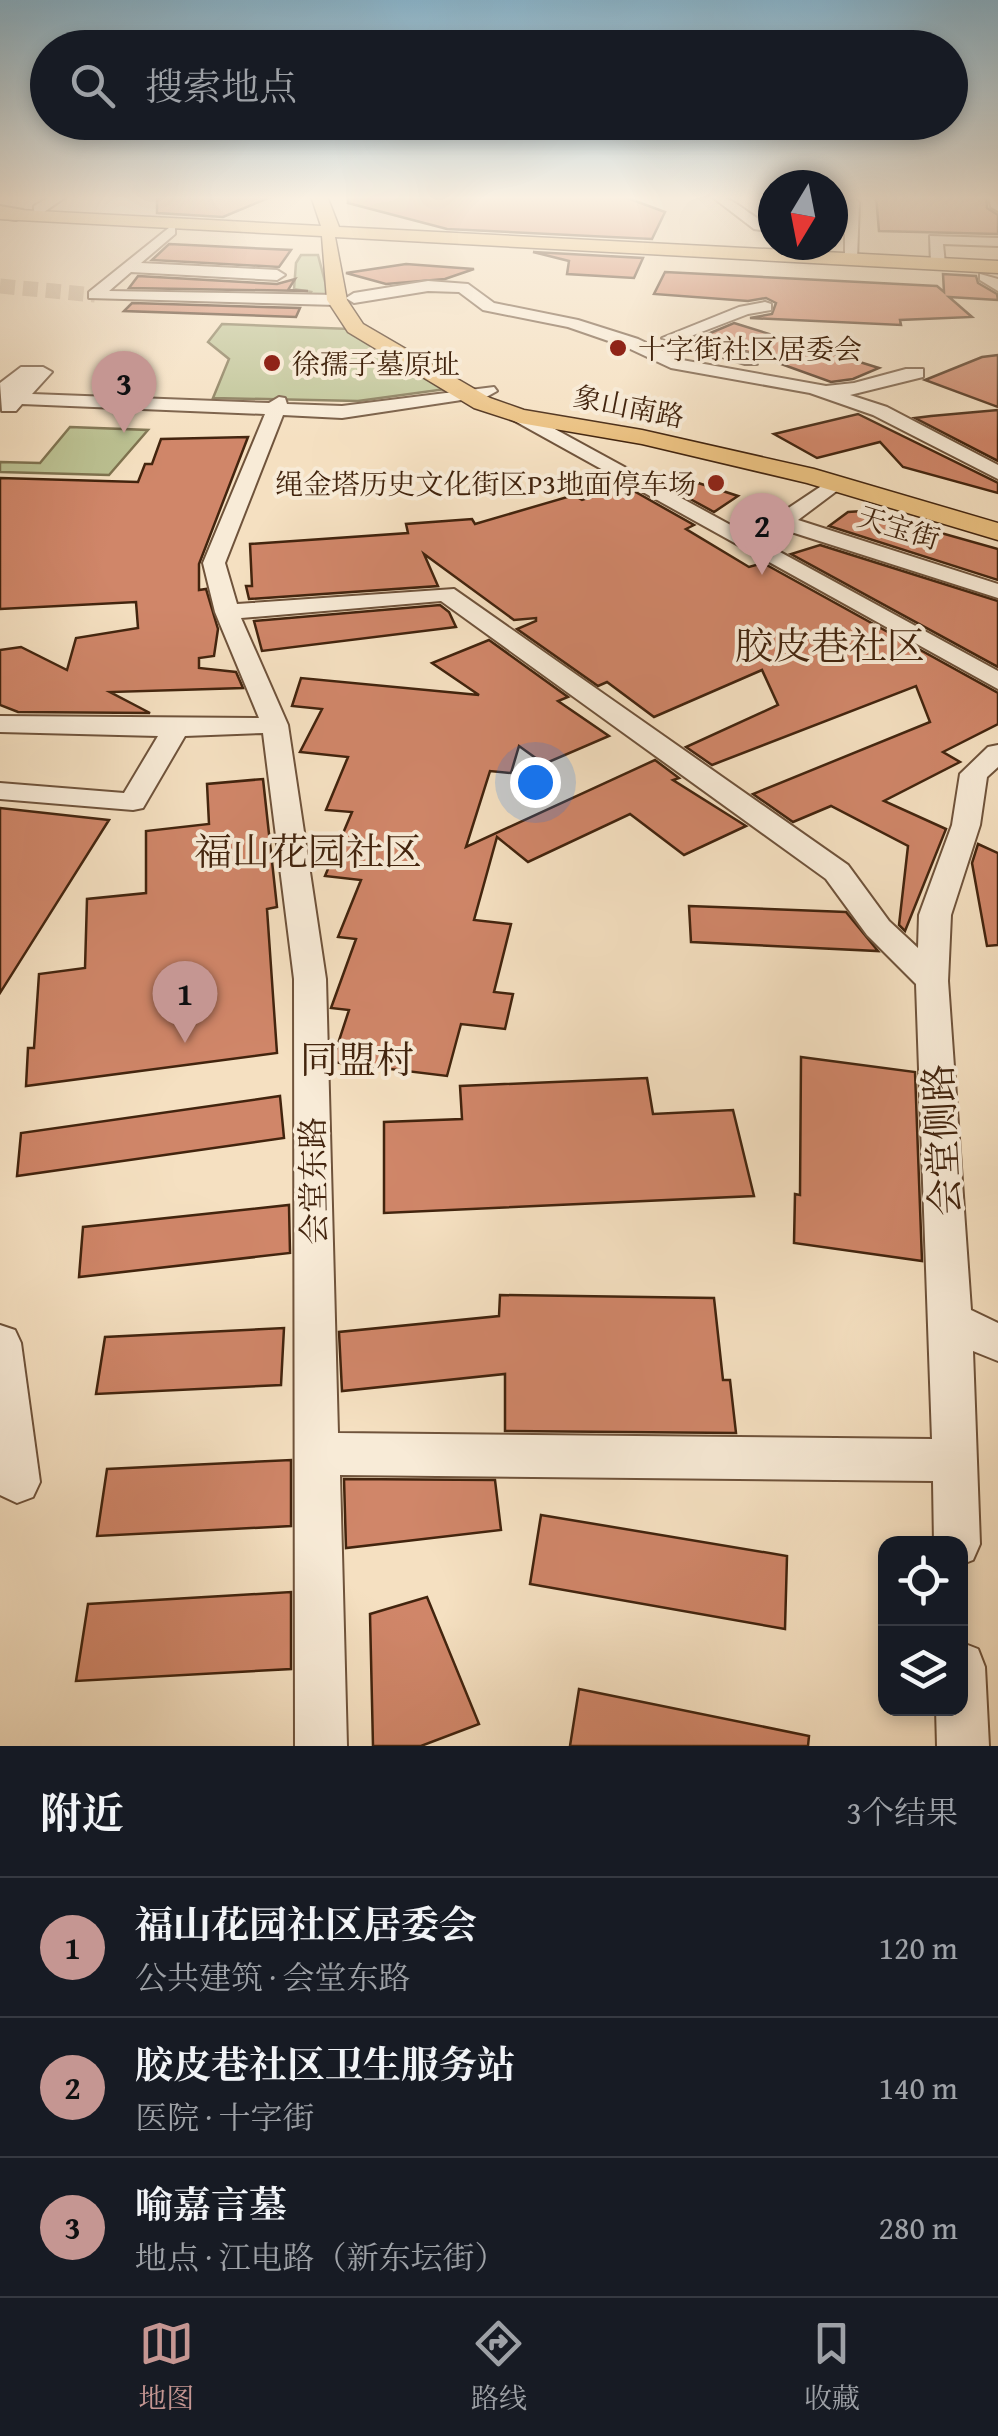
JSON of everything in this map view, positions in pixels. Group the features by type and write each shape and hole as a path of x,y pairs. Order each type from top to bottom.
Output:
{"main road":[{"path":"343,277 345,299"},
{"name":"象山南路","path":"345,299 356,328 520,416 672,444 835,483 998,532"},
{"name":"象山南路","path":"471,390 525,408 822,470 998,524"}],"street":[{"path":"116,277 95,295 345,299 428,286 463,287 489,308 572,323 677,364 854,392 893,376 918,373"},
{"path":"644,348 765,306"},
{"path":"676,336 830,386 820,388"},
{"path":"820,388 880,412 998,474"},
{"path":"0,416 7,395 342,412 471,390"},
{"name":"会堂东路","path":"278,406 214,563 227,612 274,725 310,979 321,1746"},
{"path":"520,416 998,681"},
{"path":"752,544 835,483"},
{"name":"天宝街","path":"782,522 998,591"},
{"path":"227,612 446,594 838,872 878,928 932,981"},
{"path":"0,724 176,728 274,725"},
{"path":"0,791 133,802 176,728"},
{"name":"会堂侧路","path":"957,1536 951,1320 932,981 935,915 966,825 974,774 998,753"},
{"path":"951,1320 998,1343"},
{"path":"0,1343 18,1482"},
{"path":"317,1454 954,1460"},
{"path":"962,1716 963,1746"}],"green space":[{"path":"295,277 324,277 329,297 308,297 311,292 294,289"},
{"path":"222,324 350,329 446,389 358,401 213,398 229,359 208,342"},
{"path":"70,427 148,430 109,475 0,472 0,462 40,463"}],"building":[{"path":"137,277 277,284 295,279 288,290 308,291 129,288"},
{"path":"362,277 449,277 445,279 386,284"},
{"path":"662,277 771,277 937,286 944,292 943,277 976,277 978,283 997,294 998,300 949,297 972,317 900,320 901,325 750,318 772,314 776,303 766,298 748,301 654,294"},
{"path":"132,303 300,308 296,317 124,311"},
{"path":"734,323 879,368 853,379 831,382 703,336"},
{"path":"998,355 998,407 925,380 982,357"},
{"path":"998,410 998,461 915,418 931,416"},
{"path":"858,414 998,483 998,493 903,467 880,442 817,458 774,434"},
{"path":"248,437 199,564 199,590 206,589 218,629 214,656 199,658 199,668 236,672 243,688 110,692 150,713 18,712 0,705 0,650 21,647 67,670 76,638 138,628 136,602 0,609 0,478 138,482 145,464 152,464 161,439"},
{"path":"686,479 738,496 714,512 670,488"},
{"path":"625,486 694,525 686,529 749,567 763,563 998,693 998,724 943,752 960,762 884,801 946,829 905,931 899,925 908,846 831,806 793,822 753,794 930,722 916,686 712,765 686,747 778,705 762,670 654,717 607,682 598,686 517,629 536,618 514,620 424,554 438,586 249,599 246,586 252,586 250,544 408,533 406,524 472,519 475,524 574,495 582,500"},
{"path":"863,511 998,549 998,580 829,526 848,512"},
{"path":"820,545 998,601 998,667 791,554"},
{"path":"440,605 449,612 456,627 262,651 254,621"},
{"path":"489,640 568,697 558,701 609,736 544,764 519,746 511,773 490,771 466,847 655,760 679,778 673,780 746,826 684,855 630,814 528,862 497,837 474,920 511,924 494,992 513,994 505,1029 461,1024 447,1076 332,1062 349,1010 331,1008 356,939 338,937 361,880 325,876 352,812 326,810 348,757 300,752 322,709 292,706 301,678 479,695 432,663"},
{"path":"263,779 277,907 267,909 277,1053 26,1086 28,1048 34,1048 39,974 85,968 87,899 146,893 146,831 209,824 207,784"},
{"path":"0,808 109,820 0,993"},
{"path":"978,844 998,853 998,945 987,946 972,863"},
{"path":"689,906 846,912 878,951 691,942"},
{"path":"801,1057 915,1072 922,1261 794,1243 795,1194 800,1195"},
{"path":"647,1078 653,1114 733,1110 754,1196 384,1213 384,1122 462,1119 460,1086"},
{"path":"280,1096 284,1138 17,1176 21,1133"},
{"path":"289,1205 290,1253 79,1277 83,1227"},
{"path":"500,1295 714,1298 723,1380 730,1380 736,1433 505,1431 505,1374 342,1391 339,1332 499,1316"},
{"path":"284,1328 281,1385 96,1394 105,1337"},
{"path":"291,1460 291,1526 97,1536 107,1469"},
{"path":"344,1479 495,1480 501,1530 346,1548"},
{"path":"541,1515 787,1556 785,1629 530,1584"},
{"path":"291,1592 291,1669 76,1681 88,1604"},
{"path":"427,1597 479,1724 421,1746 373,1746 370,1614"},
{"path":"579,1689 809,1736 808,1746 570,1746"}],"tunnel":[{"path":"0,286 95,295"}],"place":[{"name":"十字街社区居委会","path":"618,348"},
{"name":"徐孺子墓原址","path":"272,363"},
{"name":"喻嘉言墓","path":"124,433"},
{"name":"绳金塔历史文化街区P3地面停车场","path":"716,483"},
{"name":"胶皮巷社区卫生服务站","path":"762,575"},
{"name":"福山花园社区居委会","path":"185,1043"}],"district":[{"name":"胶皮巷社区","path":"830,645"},
{"name":"福山花园社区","path":"308,851"},
{"name":"同盟村","path":"357,1059"}]}
